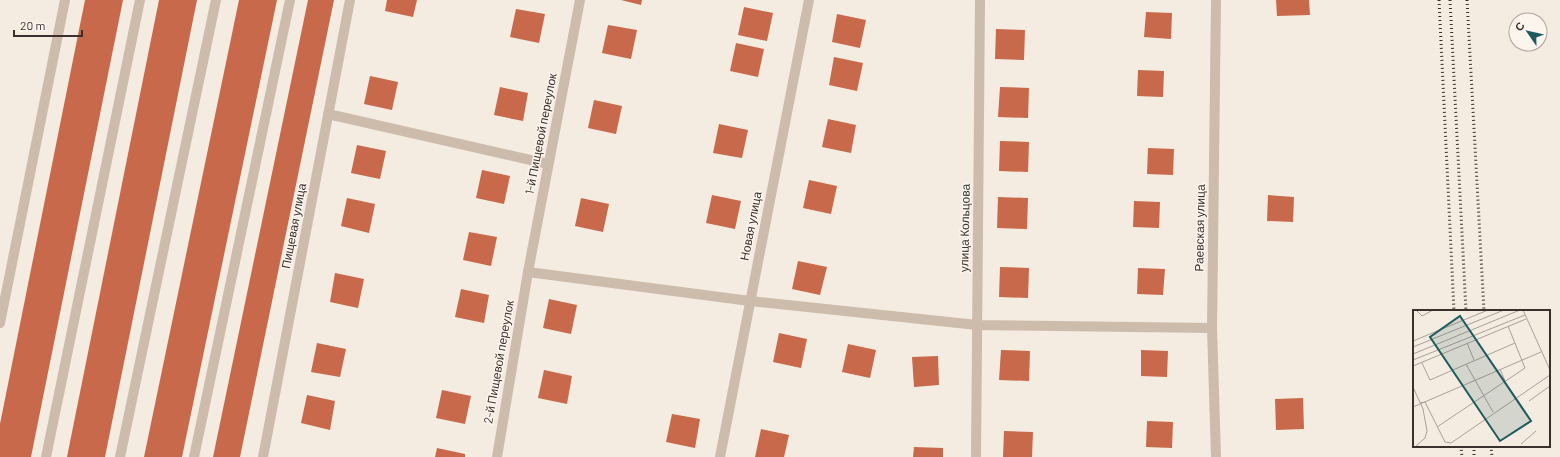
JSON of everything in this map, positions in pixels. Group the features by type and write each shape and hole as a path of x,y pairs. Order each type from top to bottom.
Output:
{"street":[{"path":"0,323 65,0"},
{"path":"46,457 140,0"},
{"path":"120,457 216,0"},
{"path":"194,457 290,0"},
{"name":"Пищевая улица","path":"263,457 350,0"},
{"name":"1-й Пищевой переулок","path":"528,272 580,0"},
{"name":"Новая улица","path":"720,457 809,0"},
{"name":"улица Кольцова","path":"976,457 980,0"},
{"name":"Раевская улица","path":"1216,0 1212,328 1216,457"},
{"path":"328,114 548,164"},
{"path":"528,272 750,301 977,325 1212,328"},
{"name":"2-й Пищевой переулок","path":"496,457 528,272"}],"building":[{"path":"85,0 123,0 31,457 0,457 0,424"},
{"path":"159,0 197,0 105,457 67,457"},
{"path":"239,0 277,0 182,457 144,457"},
{"path":"308,0 334,0 240,457 213,457"},
{"path":"387,0 417,0 413,17 385,11"},
{"path":"621,0 642,0 641,5"},
{"path":"1276,0 1309,0 1310,15 1277,16"},
{"path":"744,7 773,13 767,41 738,35"},
{"path":"516,9 545,14 539,43 510,37"},
{"path":"1146,12 1172,13 1171,39 1144,37"},
{"path":"837,14 866,20 860,48 832,42"},
{"path":"608,25 637,30 631,59 602,53"},
{"path":"996,29 1025,30 1024,60 995,59"},
{"path":"736,43 764,49 758,77 730,71"},
{"path":"834,57 863,63 857,91 829,85"},
{"path":"1138,70 1164,71 1163,97 1137,96"},
{"path":"370,76 398,82 392,110 364,104"},
{"path":"500,87 528,93 523,121 494,115"},
{"path":"1000,87 1029,88 1028,118 998,117"},
{"path":"594,100 622,106 616,134 588,128"},
{"path":"828,119 856,125 851,153 822,147"},
{"path":"719,124 748,130 742,158 713,153"},
{"path":"1000,141 1029,142 1028,172 999,171"},
{"path":"357,145 386,151 380,179 351,173"},
{"path":"1148,148 1174,149 1173,175 1147,174"},
{"path":"482,170 510,176 504,204 476,198"},
{"path":"809,180 837,186 831,214 803,208"},
{"path":"712,195 741,201 735,229 706,223"},
{"path":"1268,195 1294,197 1293,222 1267,221"},
{"path":"998,197 1028,198 1027,229 997,228"},
{"path":"347,198 375,204 369,233 341,226"},
{"path":"581,198 609,204 603,232 575,226"},
{"path":"1134,201 1160,202 1159,228 1133,227"},
{"path":"469,232 497,237 491,266 463,260"},
{"path":"798,261 827,267 820,295 792,289"},
{"path":"1000,267 1029,268 1028,298 999,297"},
{"path":"1138,268 1165,269 1163,295 1137,294"},
{"path":"335,273 364,279 358,308 330,302"},
{"path":"461,289 489,295 484,323 455,317"},
{"path":"549,299 577,305 571,334 543,328"},
{"path":"779,333 807,339 801,368 773,362"},
{"path":"317,343 346,349 340,377 311,372"},
{"path":"848,344 876,350 870,378 842,372"},
{"path":"1001,350 1030,351 1029,381 999,380"},
{"path":"1141,350 1168,351 1167,377 1141,376"},
{"path":"938,356 939,385 914,387 912,357"},
{"path":"544,370 572,376 567,404 538,398"},
{"path":"442,390 471,396 465,424 436,418"},
{"path":"307,395 335,401 330,430 301,423"},
{"path":"1303,398 1304,429 1276,430 1275,399"},
{"path":"672,414 700,419 695,448 666,442"},
{"path":"1147,421 1173,422 1172,448 1146,447"},
{"path":"761,429 789,435 784,457 755,457"},
{"path":"1004,431 1033,432 1032,457 1003,457"},
{"path":"914,447 943,448 943,457 913,457"},
{"path":"437,448 465,454 465,457 435,457"}],"railway":[{"path":"1439,0 1454,310"},
{"path":"1450,0 1466,310"},
{"path":"1467,0 1484,310"},
{"path":"1461,447 1462,457"},
{"path":"1474,447 1474,457"},
{"path":"1491,447 1492,457"}]}
